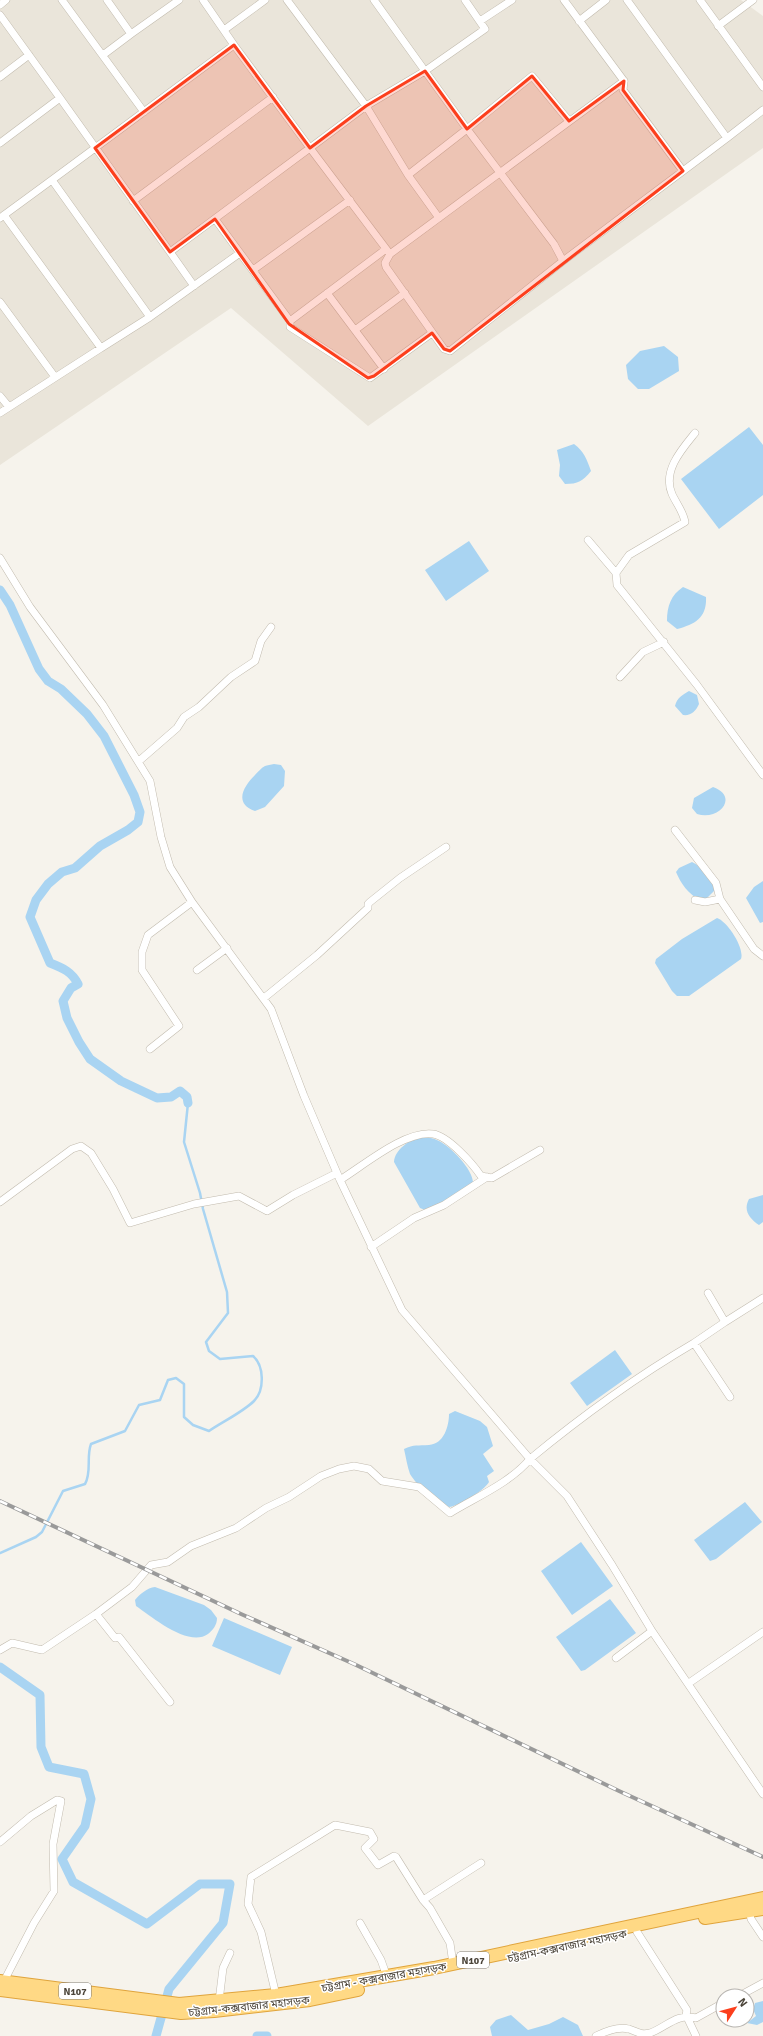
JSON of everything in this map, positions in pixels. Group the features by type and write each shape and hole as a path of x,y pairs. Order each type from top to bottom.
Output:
{"highway":[{"name":"চট্টগ্রাম - কক্সবাজার মহাসড়ক","path":"180,2008 219,2001 276,1995 387,1977 763,1898"},
{"name":"চট্টগ্রাম-কক্সবাজার মহাসড়ক","path":"180,2008 214,2011 310,2000 637,1932 749,1910 763,1909"},
{"name":"N107","path":"1,1984 180,2008"}],"street":[{"path":"62,0 144,112"},
{"path":"107,0 131,34"},
{"path":"103,55 179,0"},
{"path":"203,0 234,45 388,252"},
{"path":"224,30 265,0"},
{"path":"287,0 366,106 408,175 439,218"},
{"path":"374,0 467,129 554,244 563,261"},
{"path":"170,252 366,106 425,71 485,29 465,0"},
{"path":"480,21 512,0"},
{"path":"564,0 624,80 623,90 683,171"},
{"path":"579,21 606,0"},
{"path":"627,0 727,138"},
{"path":"700,0 763,87"},
{"path":"718,26 752,0"},
{"path":"0,15 194,286"},
{"path":"101,348 2,216 234,45"},
{"path":"0,76 29,55"},
{"path":"408,175 532,76 569,122"},
{"path":"290,321 327,293 439,218 624,80"},
{"path":"133,201 273,97"},
{"path":"0,142 60,98"},
{"path":"388,252 385,263 386,267 444,349 450,351 563,261 763,110"},
{"path":"52,180 150,318"},
{"path":"253,270 350,200"},
{"path":"215,218 290,321 290,327 368,378 384,369 432,333"},
{"path":"0,413 150,318 240,253"},
{"path":"327,293 384,369"},
{"path":"355,330 404,293"},
{"path":"0,302 55,377"},
{"path":"0,396 8,407"},
{"path":"616,573 629,554 685,522 671,492 669,480 675,458 695,433"},
{"path":"588,540 616,573 617,585 664,642 763,775"},
{"path":"0,558 30,607 103,705 150,781 161,837 170,867 192,902 227,948 258,994 264,998 271,1010 304,1096 339,1177 402,1310 530,1459 567,1496 612,1565 652,1631 689,1683 763,1794"},
{"path":"139,761 177,728 184,717 199,707 232,677 255,662 261,641 271,627"},
{"path":"620,677 643,652 664,642"},
{"path":"675,830 716,883 720,899 754,948 763,956"},
{"path":"264,998 318,955 368,908 368,904 370,902 400,878 446,847"},
{"path":"695,900 705,902 720,899"},
{"path":"150,1049 180,1026 142,970 142,952 148,935 192,902"},
{"path":"196,970 227,948"},
{"path":"0,1202 72,1149 81,1146 91,1153 113,1189 130,1223 194,1204 239,1196 267,1211 293,1195 339,1177 410,1137 421,1134 434,1134 444,1138 473,1164 481,1176 492,1178 540,1150"},
{"path":"371,1247 414,1218 444,1205 487,1177"},
{"path":"708,1293 725,1322"},
{"path":"0,1650 12,1644 42,1650 132,1588 151,1565 168,1562 191,1546 236,1528 266,1508 289,1497 320,1476 339,1469 354,1466 369,1469 382,1480 418,1487 450,1513 500,1484 524,1466 530,1459 574,1423 648,1370 694,1343 763,1298"},
{"path":"694,1343 730,1397"},
{"path":"96,1614 115,1638 119,1637 170,1702"},
{"path":"616,1658 652,1631"},
{"path":"689,1683 763,1632"},
{"path":"0,1842 31,1816 57,1800 61,1801 53,1844 54,1891 34,1923 1,1984"},
{"path":"276,1995 261,1932 248,1904 252,1878 335,1825 372,1835 366,1848 376,1864 380,1864 395,1856 423,1900 430,1908 450,1943 453,1964"},
{"path":"423,1900 481,1863"},
{"path":"749,1910 751,1919 763,1938"},
{"path":"360,1923 381,1960 387,1977"},
{"path":"637,1932 686,2010 686,2015 696,2036"},
{"path":"219,2001 223,1968 230,1953"},
{"path":"754,1988 763,1983"},
{"path":"596,2036 614,2029 629,2029 640,2035 650,2032 686,2015 696,2018 715,2007"}],"highlighted area":[{"path":"234,45 310,148 366,106 425,71 467,129 532,76 569,121 624,81 623,90 683,171 450,351 444,349 432,333 374,376 368,378 289,324 215,219 170,252 95,148"}],"shaded area":[{"path":"0,0 741,0 763,16 763,148 368,426 231,308 0,465"}],"water":[{"path":"664,346 678,357 679,371 649,389 638,389 628,379 626,365 640,351"},
{"path":"749,427 763,445 763,495 719,529 681,479"},
{"path":"574,444 583,453 591,471 580,481 565,484 559,476 560,465 557,450"},
{"path":"469,541 489,571 446,601 425,570"},
{"path":"683,587 706,597 706,604 705,610 699,619 690,625 677,629 667,621 668,610 670,601"},
{"path":"689,691 697,695 699,704 693,712 688,715 683,715 675,706 680,697"},
{"path":"274,764 281,765 285,771 284,786 265,807 255,811 248,808 242,799 244,789 262,768"},
{"path":"713,787 721,791 725,796 723,806 719,811 713,814 697,814 692,808 694,798"},
{"path":"692,862 706,874 715,890 706,899 699,900 691,894 680,880 676,872 679,868"},
{"path":"763,881 763,922 760,923 746,898 754,887"},
{"path":"717,918 726,924 738,942 742,954 741,959 689,996 677,996 672,991 655,963 656,959 682,939"},
{"path":"421,1136 432,1138 450,1148 470,1172 473,1184 440,1204 425,1210 420,1208 394,1162 400,1149 412,1140"},
{"path":"763,1195 763,1222 759,1225 752,1220 748,1214 747,1203 749,1199"},
{"path":"615,1350 632,1374 587,1406 570,1383"},
{"path":"455,1411 480,1421 487,1427 493,1446 483,1454 494,1471 487,1476 489,1482 477,1494 465,1501 449,1507 432,1497 413,1479 409,1471 404,1449 413,1446 434,1444 445,1434 449,1414"},
{"path":"745,1502 762,1522 716,1559 710,1561 694,1540"},
{"path":"581,1542 613,1586 572,1615 541,1571"},
{"path":"155,1587 204,1605 211,1610 217,1618 212,1631 200,1637 191,1637 181,1634 151,1617 136,1606 135,1600 139,1596"},
{"path":"610,1599 636,1633 585,1670 581,1671 556,1637"},
{"path":"224,1618 292,1647 280,1675 212,1646"},
{"path":"763,2001 763,2022 757,2025 755,2025 755,2003"},
{"path":"511,2015 528,2030 549,2024 563,2017 578,2025 583,2036 492,2036 490,2027 496,2020"}],"waterway":[{"path":"0,590 10,605 39,669 48,681 61,689 87,714 104,736 134,795 140,812 138,822 128,830 100,846 75,868 62,872 48,884 36,900 30,917 50,963 67,971 73,976 78,984 71,988 63,1001 67,1018 79,1042 90,1059 121,1081 157,1098 171,1097 180,1091 187,1097 188,1103"},
{"path":"0,1553 36,1537 42,1532 63,1491 85,1484 88,1475 91,1444 125,1431 139,1405 160,1400 168,1380 176,1378 184,1384 184,1417 193,1425 209,1431 238,1413 254,1401 258,1396 262,1378 257,1360 253,1356 220,1359 209,1351 206,1342 228,1313 227,1292 203,1209 200,1193 184,1142 188,1103"},
{"path":"0,1667 40,1695 41,1747 49,1767 84,1774 91,1799 85,1826 62,1859 73,1882 147,1924 200,1884 230,1884 223,1923 169,1989 156,2036"},
{"path":"257,2036 267,2036"}],"railway":[{"path":"0,1501 241,1614 354,1664 619,1791 763,1857"}]}
